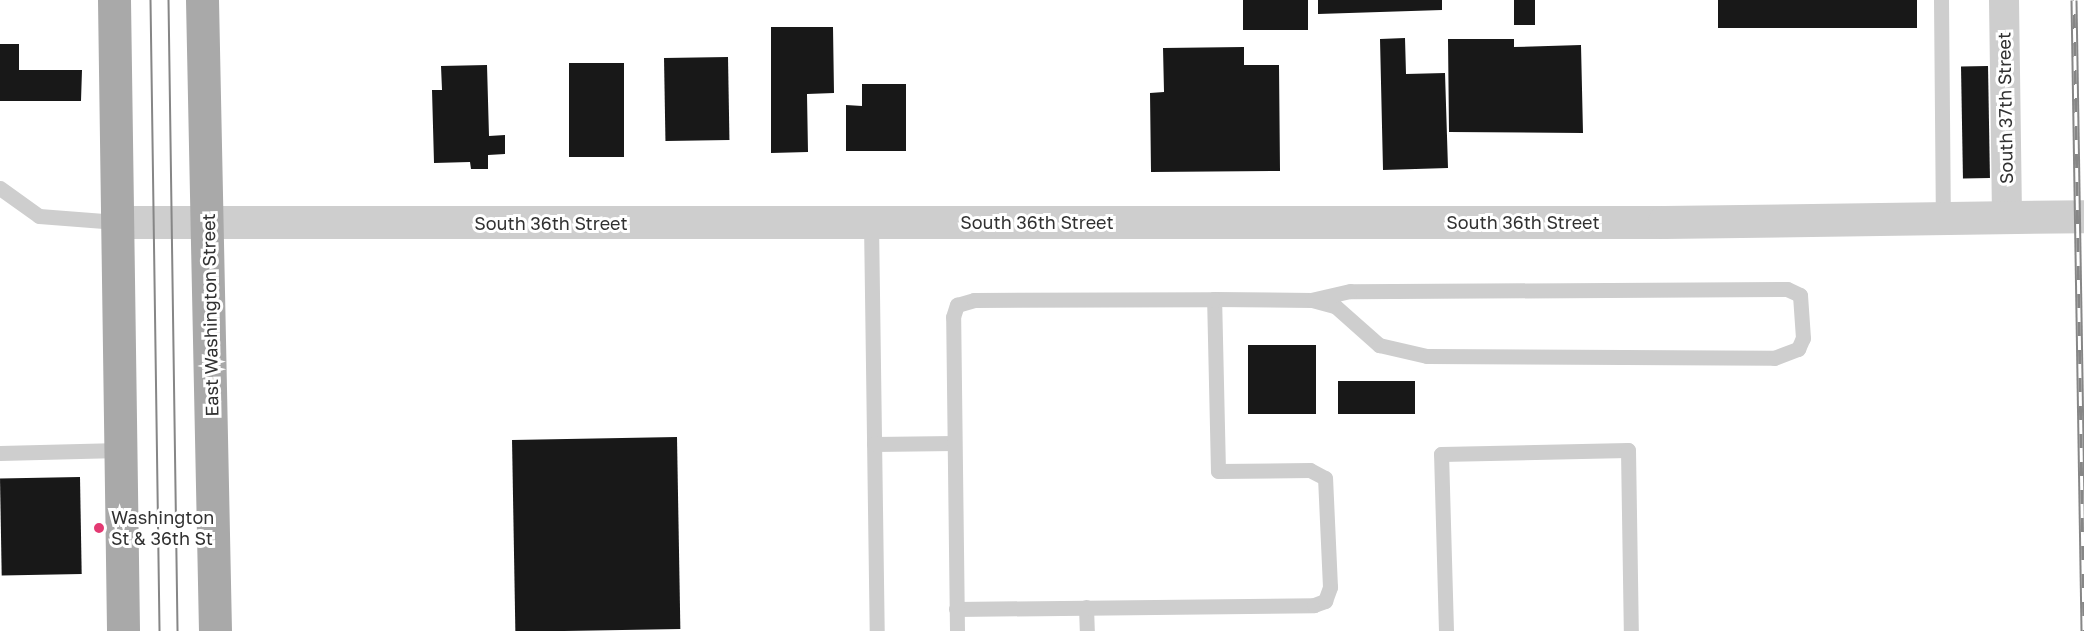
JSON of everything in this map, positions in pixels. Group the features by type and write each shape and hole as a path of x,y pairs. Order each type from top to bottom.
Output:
{"main road":[{"path":"114,0 123,631"},
{"name":"East Washington Street","path":"202,0 215,631"}],"street":[{"name":"South 37th Street","path":"2004,0 2007,216"},
{"name":"South 36th Street","path":"117,222 871,222 2084,216"}],"lane":[{"path":"1941,0 1943,218"},
{"name":"South 36th Street","path":"0,188 39,216 117,222"},
{"path":"871,222 877,631"},
{"path":"957,631 953,317 965,301 1214,298 1312,300 1350,291 1787,289 1800,295 1803,338 1798,349 1774,358 1427,356 1379,345 1351,316 1312,300"},
{"path":"956,609 1314,606 1325,601 1330,587 1327,485 1321,474 1310,470 1218,471 1214,298"},
{"path":"874,444 954,443"},
{"path":"0,453 120,450"},
{"path":"1446,631 1441,454 1628,450 1631,631"},
{"path":"1086,607 1087,631"}],"building":[{"path":"1243,0 1308,0 1308,30 1243,30"},
{"path":"1318,0 1442,0 1442,10 1318,14"},
{"path":"1514,0 1535,0 1535,25 1514,25"},
{"path":"1718,0 1917,0 1917,28 1718,28"},
{"path":"771,27 833,27 834,93 807,94 808,152 771,153"},
{"path":"1405,38 1406,74 1445,73 1448,168 1383,170 1380,39"},
{"path":"1448,39 1514,39 1514,47 1581,45 1583,133 1449,132"},
{"path":"0,44 19,44 19,70 82,70 81,101 0,101"},
{"path":"1244,47 1244,65 1279,65 1280,171 1151,172 1150,93 1164,92 1163,48"},
{"path":"728,57 729,140 665,141 664,58"},
{"path":"569,63 624,63 624,157 569,157"},
{"path":"487,65 489,136 505,135 505,154 488,155 488,169 471,169 470,162 434,163 432,90 442,90 441,66"},
{"path":"1961,66 1988,66 1990,178 1963,178"},
{"path":"862,84 906,84 906,151 846,151 846,105 862,106"},
{"path":"1248,345 1316,345 1316,414 1248,414"},
{"path":"1338,381 1415,381 1415,414 1338,414"},
{"path":"677,437 680,629 515,631 512,440"},
{"path":"80,477 82,574 2,575 0,478"}],"tram line":[{"path":"151,0 160,631"},
{"path":"169,0 178,631"}],"railway":[{"path":"2074,0 2084,631"}],"place":[{"name":"Washington St & 36th St","path":"99,528"}]}
